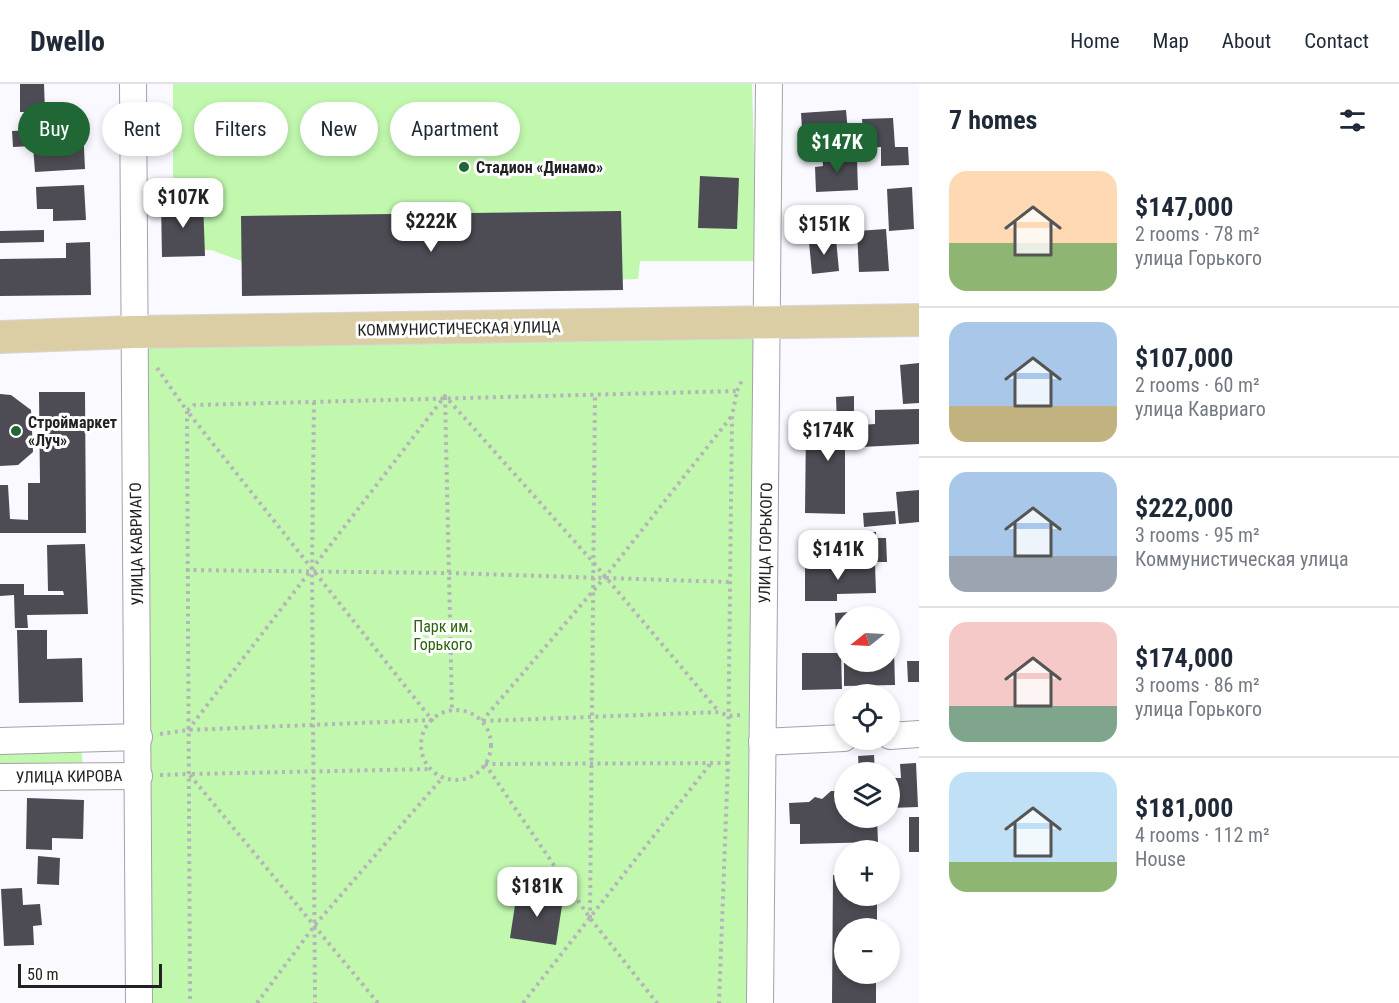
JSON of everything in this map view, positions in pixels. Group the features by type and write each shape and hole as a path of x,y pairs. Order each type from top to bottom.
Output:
{"main road":[{"name":"КОММУНИСТИЧЕСКАЯ УЛИЦА","path":"0,337 134,332 919,320"}],"street":[{"name":"УЛИЦА КАВРИАГО","path":"133,84 139,1003"},
{"name":"УЛИЦА ГОРЬКОГО","path":"760,1003 769,84"},
{"path":"900,735 919,734"},
{"path":"0,741 139,738"},
{"path":"762,742 834,738"},
{"name":"УЛИЦА КИРОВА","path":"0,777 139,776"}],"path":[{"path":"134,332 187,411 432,720"},
{"path":"190,1003 185,570 187,411 194,405 445,396 737,391 732,416 729,763 720,1003"},
{"path":"590,918 595,394"},
{"path":"188,730 445,396"},
{"path":"445,396 594,562 719,712"},
{"path":"445,396 452,710"},
{"path":"314,402 312,571 315,1003"},
{"path":"482,721 605,578 732,416"},
{"path":"185,570 449,573 731,582"},
{"path":"139,738 188,730 432,720 452,710 463,710 482,721 719,712 729,716"},
{"path":"432,720 422,738 421,749 431,769 443,777 466,778 485,764 729,763"},
{"path":"482,721 491,742 485,764 590,918 657,1003"},
{"path":"523,1003 711,763"},
{"path":"139,776 431,769"},
{"path":"189,774 378,1003"},
{"path":"257,1003 315,925 443,777"}],"green space":[{"name":"Стадион «Динамо»","path":"173,84 752,84 757,261 640,261 638,279 248,291 247,263 211,250 173,250 173,156 182,156 182,102 173,102"},
{"name":"Парк им. Горького","path":"767,323 749,675 748,1003 139,1003 134,332"},
{"path":"0,741 81,747 84,776 0,777"}],"building":[{"path":"20,84 44,84 45,102 20,102"},
{"path":"846,110 848,132 863,131 862,119 893,118 895,147 908,147 909,165 881,166 881,147 849,149 848,140 817,142 816,128 802,129 801,113"},
{"path":"12,131 18,131 18,147 13,147"},
{"path":"842,152 842,159 857,159 858,190 816,192 815,167 823,166 822,153"},
{"path":"34,156 84,156 85,169 35,172"},
{"path":"700,176 739,178 737,229 698,228"},
{"path":"84,185 86,220 53,221 53,209 37,209 36,187"},
{"path":"912,187 914,229 889,231 887,189"},
{"path":"203,201 205,256 162,257 161,202"},
{"path":"833,207 835,223 815,226 813,209"},
{"path":"621,211 623,290 242,296 241,216"},
{"path":"886,229 889,271 859,272 857,231"},
{"path":"44,230 44,242 0,243 0,231"},
{"path":"836,239 839,271 812,274 809,242"},
{"path":"90,242 91,295 0,296 0,259 66,258 66,243"},
{"path":"919,363 919,403 903,404 900,365"},
{"path":"39,392 85,392 86,533 0,533 0,485 8,485 10,519 28,520 28,483 40,483"},
{"name":"Строймаркет «Луч»","path":"0,394 11,395 31,410 33,452 18,465 0,466"},
{"path":"854,396 854,425 845,425 845,514 805,513 806,425 837,425 836,397"},
{"path":"919,409 919,444 862,447 861,425 875,424 875,410"},
{"path":"919,490 919,522 899,524 896,492"},
{"path":"895,511 896,524 864,527 863,513"},
{"path":"852,532 876,532 876,538 886,538 887,562 849,562 844,546 852,546"},
{"path":"85,544 88,614 27,615 28,628 15,628 14,595 0,596 0,584 24,584 24,595 64,595 63,591 48,591 47,545"},
{"path":"875,564 876,593 837,594 837,601 805,601 805,565"},
{"path":"17,630 47,630 47,659 82,658 83,702 19,703"},
{"path":"802,653 834,653 834,672 842,672 842,684 834,684 834,689 802,690"},
{"path":"907,661 919,661 919,682 908,682"},
{"path":"844,672 895,672 895,684 844,684"},
{"path":"874,755 874,762 858,762 858,756"},
{"path":"916,763 918,807 900,808 900,764"},
{"path":"834,791 834,828 877,828 878,840 834,840 834,843 800,844 800,824 790,824 789,803 809,802 815,797 822,799"},
{"path":"27,798 84,800 83,839 52,838 52,850 26,849"},
{"path":"909,817 919,817 919,852 909,852"},
{"path":"38,856 60,858 59,885 37,884"},
{"path":"834,875 834,906 877,906 877,918 834,918 834,984 876,984 876,1003 832,1003"},
{"path":"22,888 23,905 40,904 42,925 33,926 34,945 4,946 1,889"},
{"path":"517,892 563,899 556,945 510,938"}],"place":[{"name":"Стадион «Динамо»","path":"464,167"},
{"name":"Строймаркет «Луч»","path":"16,431"}]}
